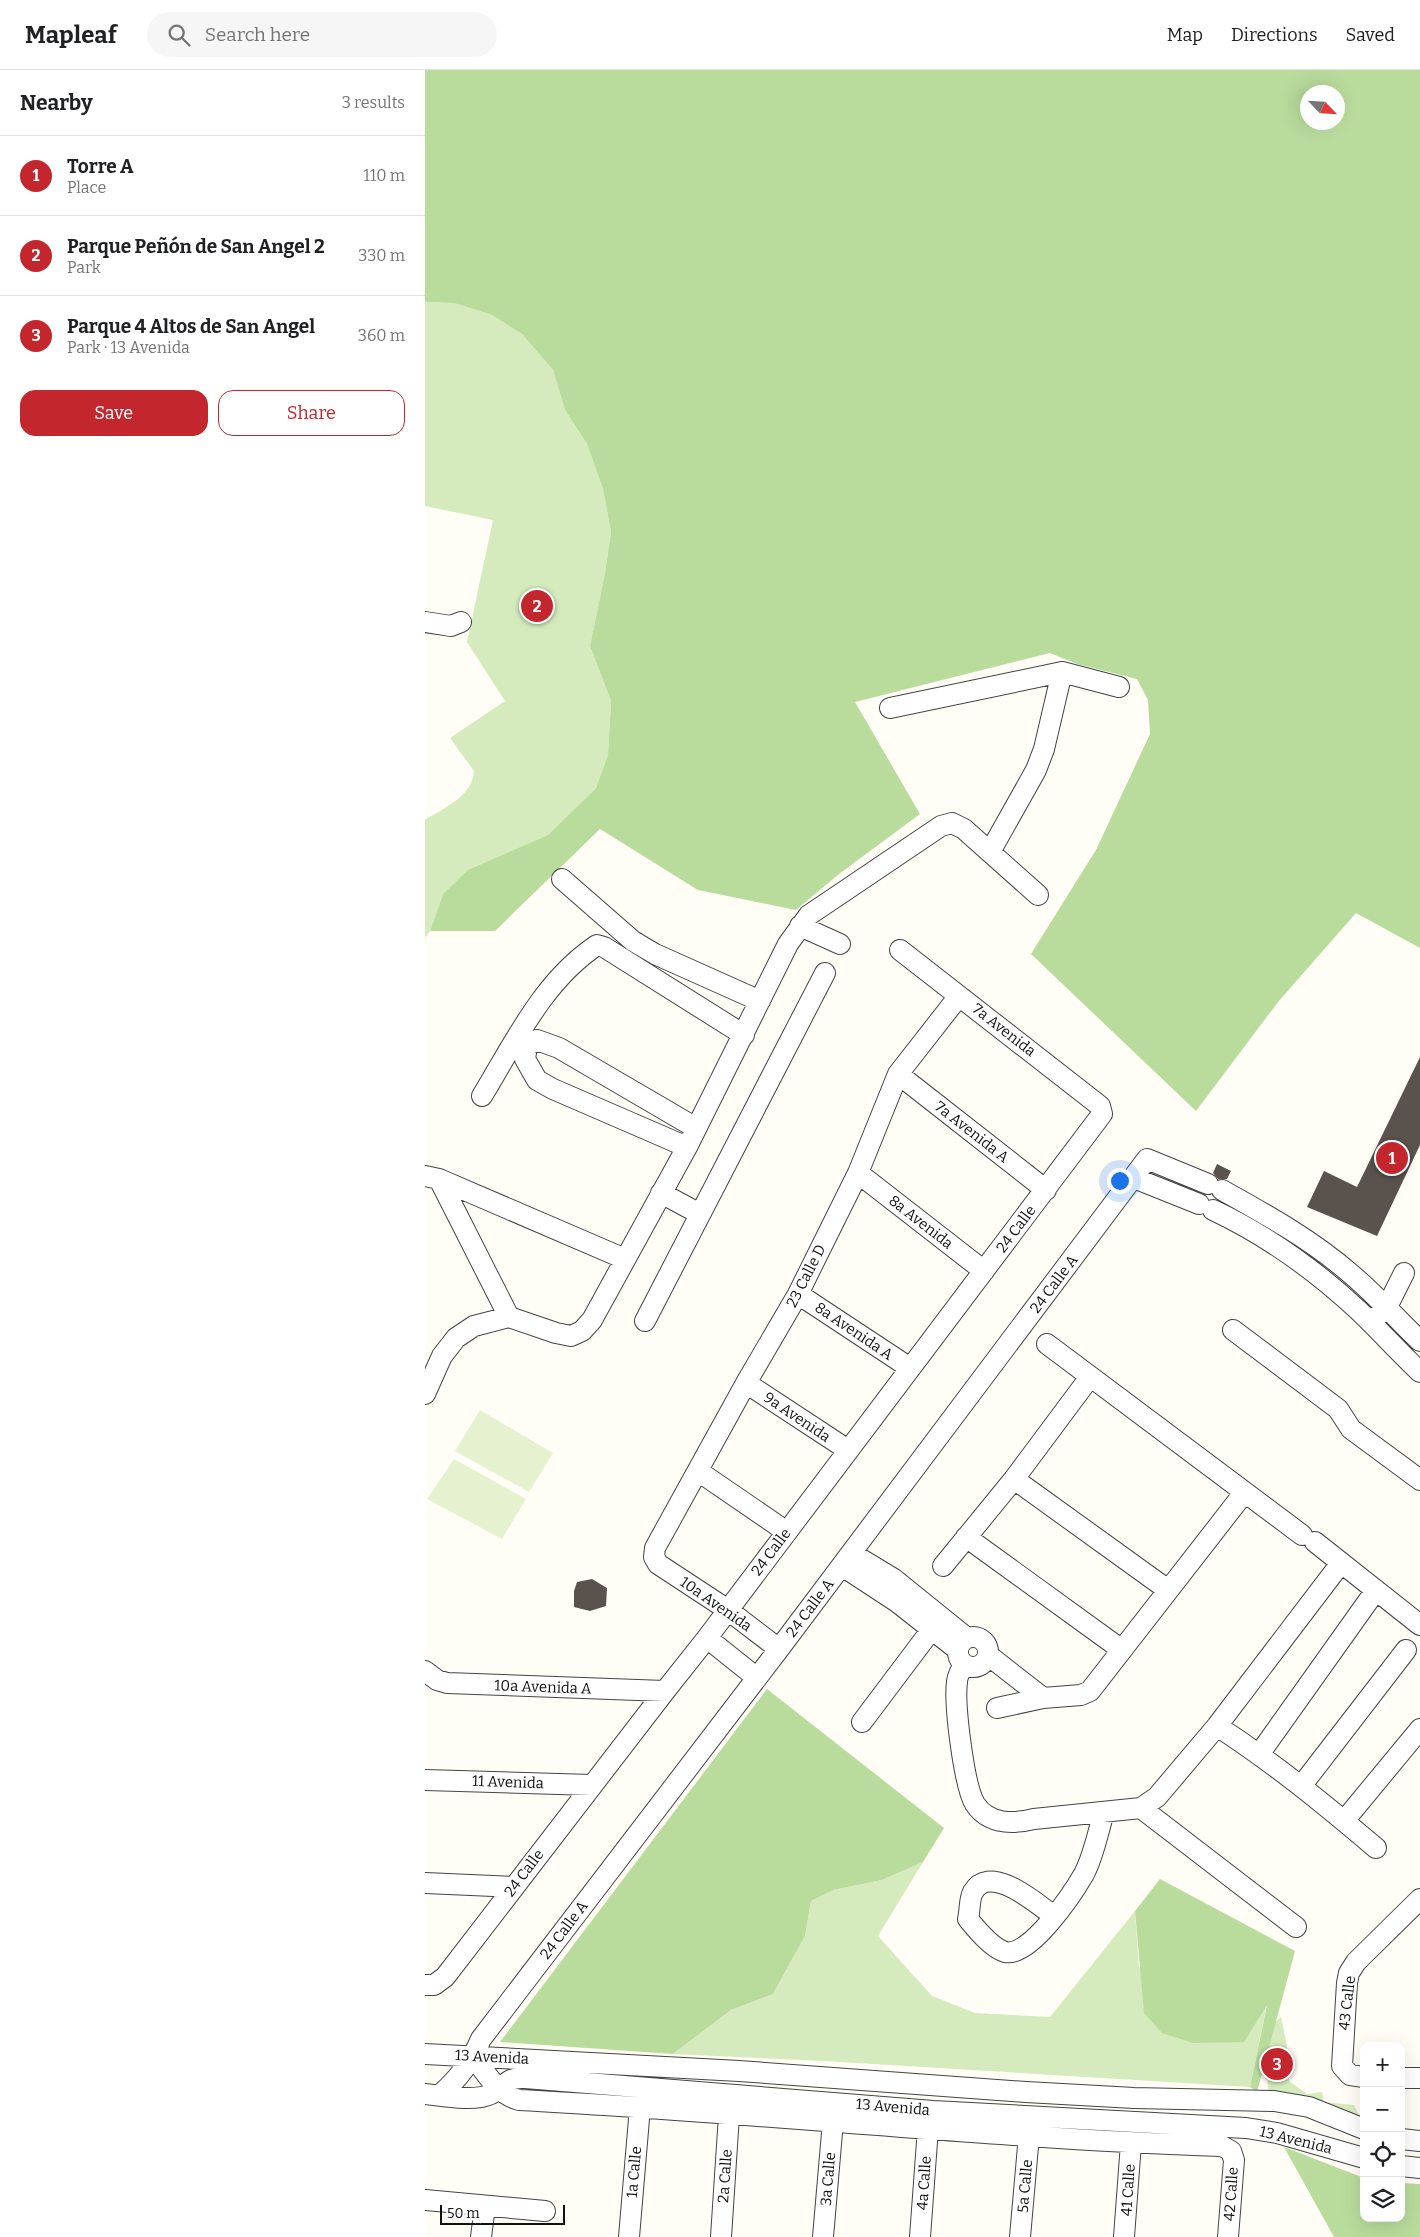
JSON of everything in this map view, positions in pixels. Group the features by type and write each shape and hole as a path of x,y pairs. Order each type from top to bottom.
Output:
{"street":[{"path":"425,622 451,626 461,622"},
{"path":"890,708 1062,672 1119,687"},
{"path":"990,852 1035,770 1044,749 1062,672"},
{"path":"425,1394 442,1356 456,1338 473,1326 509,1317 555,1333 571,1336 582,1331 592,1320 687,1147 788,944 809,915 941,826 952,824 964,829 1038,895"},
{"path":"562,878 633,941 655,954 760,1001"},
{"path":"800,926 840,944"},
{"path":"482,1096 535,1007 560,976 597,945 604,947 744,1035"},
{"name":"7a Avenida","path":"900,950 1101,1106 1102,1114"},
{"path":"645,1321 825,973"},
{"name":"23 Calle D","path":"654,1557 655,1548 697,1471 746,1382 798,1294 858,1173 898,1074 959,996"},
{"path":"687,1147 553,1090 537,1080 525,1059 527,1046 537,1040 559,1048 696,1128"},
{"name":"7a Avenida A","path":"898,1074 1046,1190"},
{"name":"24 Calle","path":"429,1985 445,1977 707,1638 1102,1114"},
{"name":"24 Calle A","path":"433,2095 458,2079 473,2056 481,2039 779,1649 1147,1159 1215,1187 1292,1230"},
{"name":"8a Avenida","path":"858,1173 984,1271"},
{"path":"432,1178 625,1259"},
{"path":"432,1178 509,1317"},
{"path":"1134,1178 1206,1207 1280,1248 1335,1290 1420,1372"},
{"path":"661,1194 700,1214"},
{"path":"1280,1248 1292,1230 1349,1273 1387,1307 1420,1341"},
{"path":"1370,1322 1387,1307 1404,1272"},
{"name":"8a Avenida A","path":"798,1294 909,1368"},
{"path":"1233,1330 1339,1409 1351,1429 1420,1480"},
{"path":"1047,1344 1420,1624"},
{"path":"943,1566 1014,1479 1090,1377"},
{"name":"9a Avenida","path":"746,1382 848,1450"},
{"path":"697,1471 787,1532"},
{"path":"1014,1479 1168,1590"},
{"path":"997,1708 1043,1698 1073,1696 1090,1691 1244,1492"},
{"path":"966,1537 1122,1650"},
{"name":"10a Avenida","path":"654,1557 658,1564 728,1610 779,1649"},
{"path":"847,1559 897,1602 963,1651"},
{"path":"847,1559 894,1579 963,1651 973,1667 979,1666 988,1655 1043,1698"},
{"path":"963,1651 957,1680 958,1726 968,1780 975,1804 985,1814 1001,1823 1141,1808 1157,1797 1217,1726 1341,1563"},
{"path":"1260,1754 1376,1590"},
{"path":"862,1722 932,1629"},
{"path":"707,1638 757,1678"},
{"path":"1302,1785 1406,1650"},
{"name":"10a Avenida A","path":"425,1671 437,1680 447,1683 665,1690"},
{"path":"1217,1726 1260,1754 1302,1785 1376,1848"},
{"path":"1344,1821 1420,1729"},
{"name":"11 Avenida","path":"425,1780 592,1785"},
{"path":"1141,1808 1296,1927"},
{"path":"1053,1916 1083,1874 1104,1812"},
{"path":"425,1883 514,1887"},
{"name":"43 Calle","path":"1355,2075 1342,2066 1349,1972 1356,1962 1420,1899"},
{"name":"13 Avenida","path":"425,2054 1134,2098 1274,2101 1309,2107 1360,2127"},
{"path":"473,2056 498,2089 509,2097 519,2100 1131,2143"},
{"name":"13 Avenida","path":"433,2095 480,2097 491,2094 505,2082 515,2078 525,2078 933,2111 1246,2128 1277,2133 1360,2157"},
{"path":"1405,2078 1420,2078"},
{"path":"1134,2098 1134,2122"},
{"name":"1a Calle","path":"629,2237 639,2107"},
{"name":"2a Calle","path":"721,2237 729,2115"},
{"name":"3a Calle","path":"823,2237 833,2122"},
{"name":"4a Calle","path":"919,2237 928,2128"},
{"name":"5a Calle","path":"1020,2237 1029,2135"},
{"path":"1405,2139 1420,2141"},
{"name":"42 Calle","path":"1131,2143 1222,2146 1231,2151 1234,2160 1228,2237"},
{"name":"41 Calle","path":"1124,2237 1131,2143"},
{"path":"1405,2166 1420,2168"},
{"path":"425,2200 545,2211"},
{"path":"481,2237 485,2206"}],"green space":[{"path":"425,70 1420,70 1420,948 1356,913 1278,1002 1196,1111 1031,954 1096,850 1150,734 1148,700 1137,679 1077,664 1050,653 855,702 920,814 839,874 796,910 698,890 600,829 495,931 430,931 443,894 468,870 548,835 596,788 608,755 611,701 590,646 605,573 611,532 603,489 587,444 565,410 553,370 522,334 492,315 454,303 425,302"},
{"path":"425,302 454,303 492,315 522,334 553,370 565,410 587,444 603,489 611,532 605,573 590,646 611,701 608,755 596,788 548,835 468,871 443,894 430,931 425,938 425,820 463,795 472,780 474,771 450,738 505,701 467,642 493,520 425,506"},
{"path":"480,1410 553,1453 529,1492 455,1451"},
{"path":"454,1459 526,1499 502,1539 427,1499"},
{"path":"767,1689 944,1828 923,1862 882,1880 833,1890 811,1901 805,1936 773,1994 731,2010 673,2054 500,2042"},
{"path":"923,1862 878,1936 932,1996 975,2013 1050,2017 1135,1911 1139,1967 1267,2003 1250,2087 824,2061 673,2054 731,2010 773,1994 805,1936 811,1901 833,1890 882,1880"},
{"path":"1160,1879 1295,1951 1257,2092 1250,2087 1267,2005 1244,2042 1193,2043 1162,2033 1144,2013 1135,1911"},
{"path":"1281,2017 1287,2046 1289,2081 1307,2094 1322,2092 1324,2102 1354,2105 1360,2115 1360,2121 1268,2090 1266,2048 1271,2026"},
{"path":"1284,2147 1360,2176 1360,2222 1405,2222 1405,2183 1420,2184 1420,2237 1334,2237"}],"building":[{"path":"1420,1057 1420,1145 1377,1236 1307,1207 1324,1171 1357,1187"},
{"path":"1217,1164 1231,1171 1227,1179 1218,1179 1213,1173"},
{"path":"592,1579 607,1588 606,1606 590,1611 574,1607 574,1591 577,1582"}],"place":[{"name":"Parque Peñón de San Angel 2","path":"537,606"},
{"name":"Torre A","path":"1392,1158"},
{"name":"Parque 4 Altos de San Angel","path":"1277,2064"}]}
